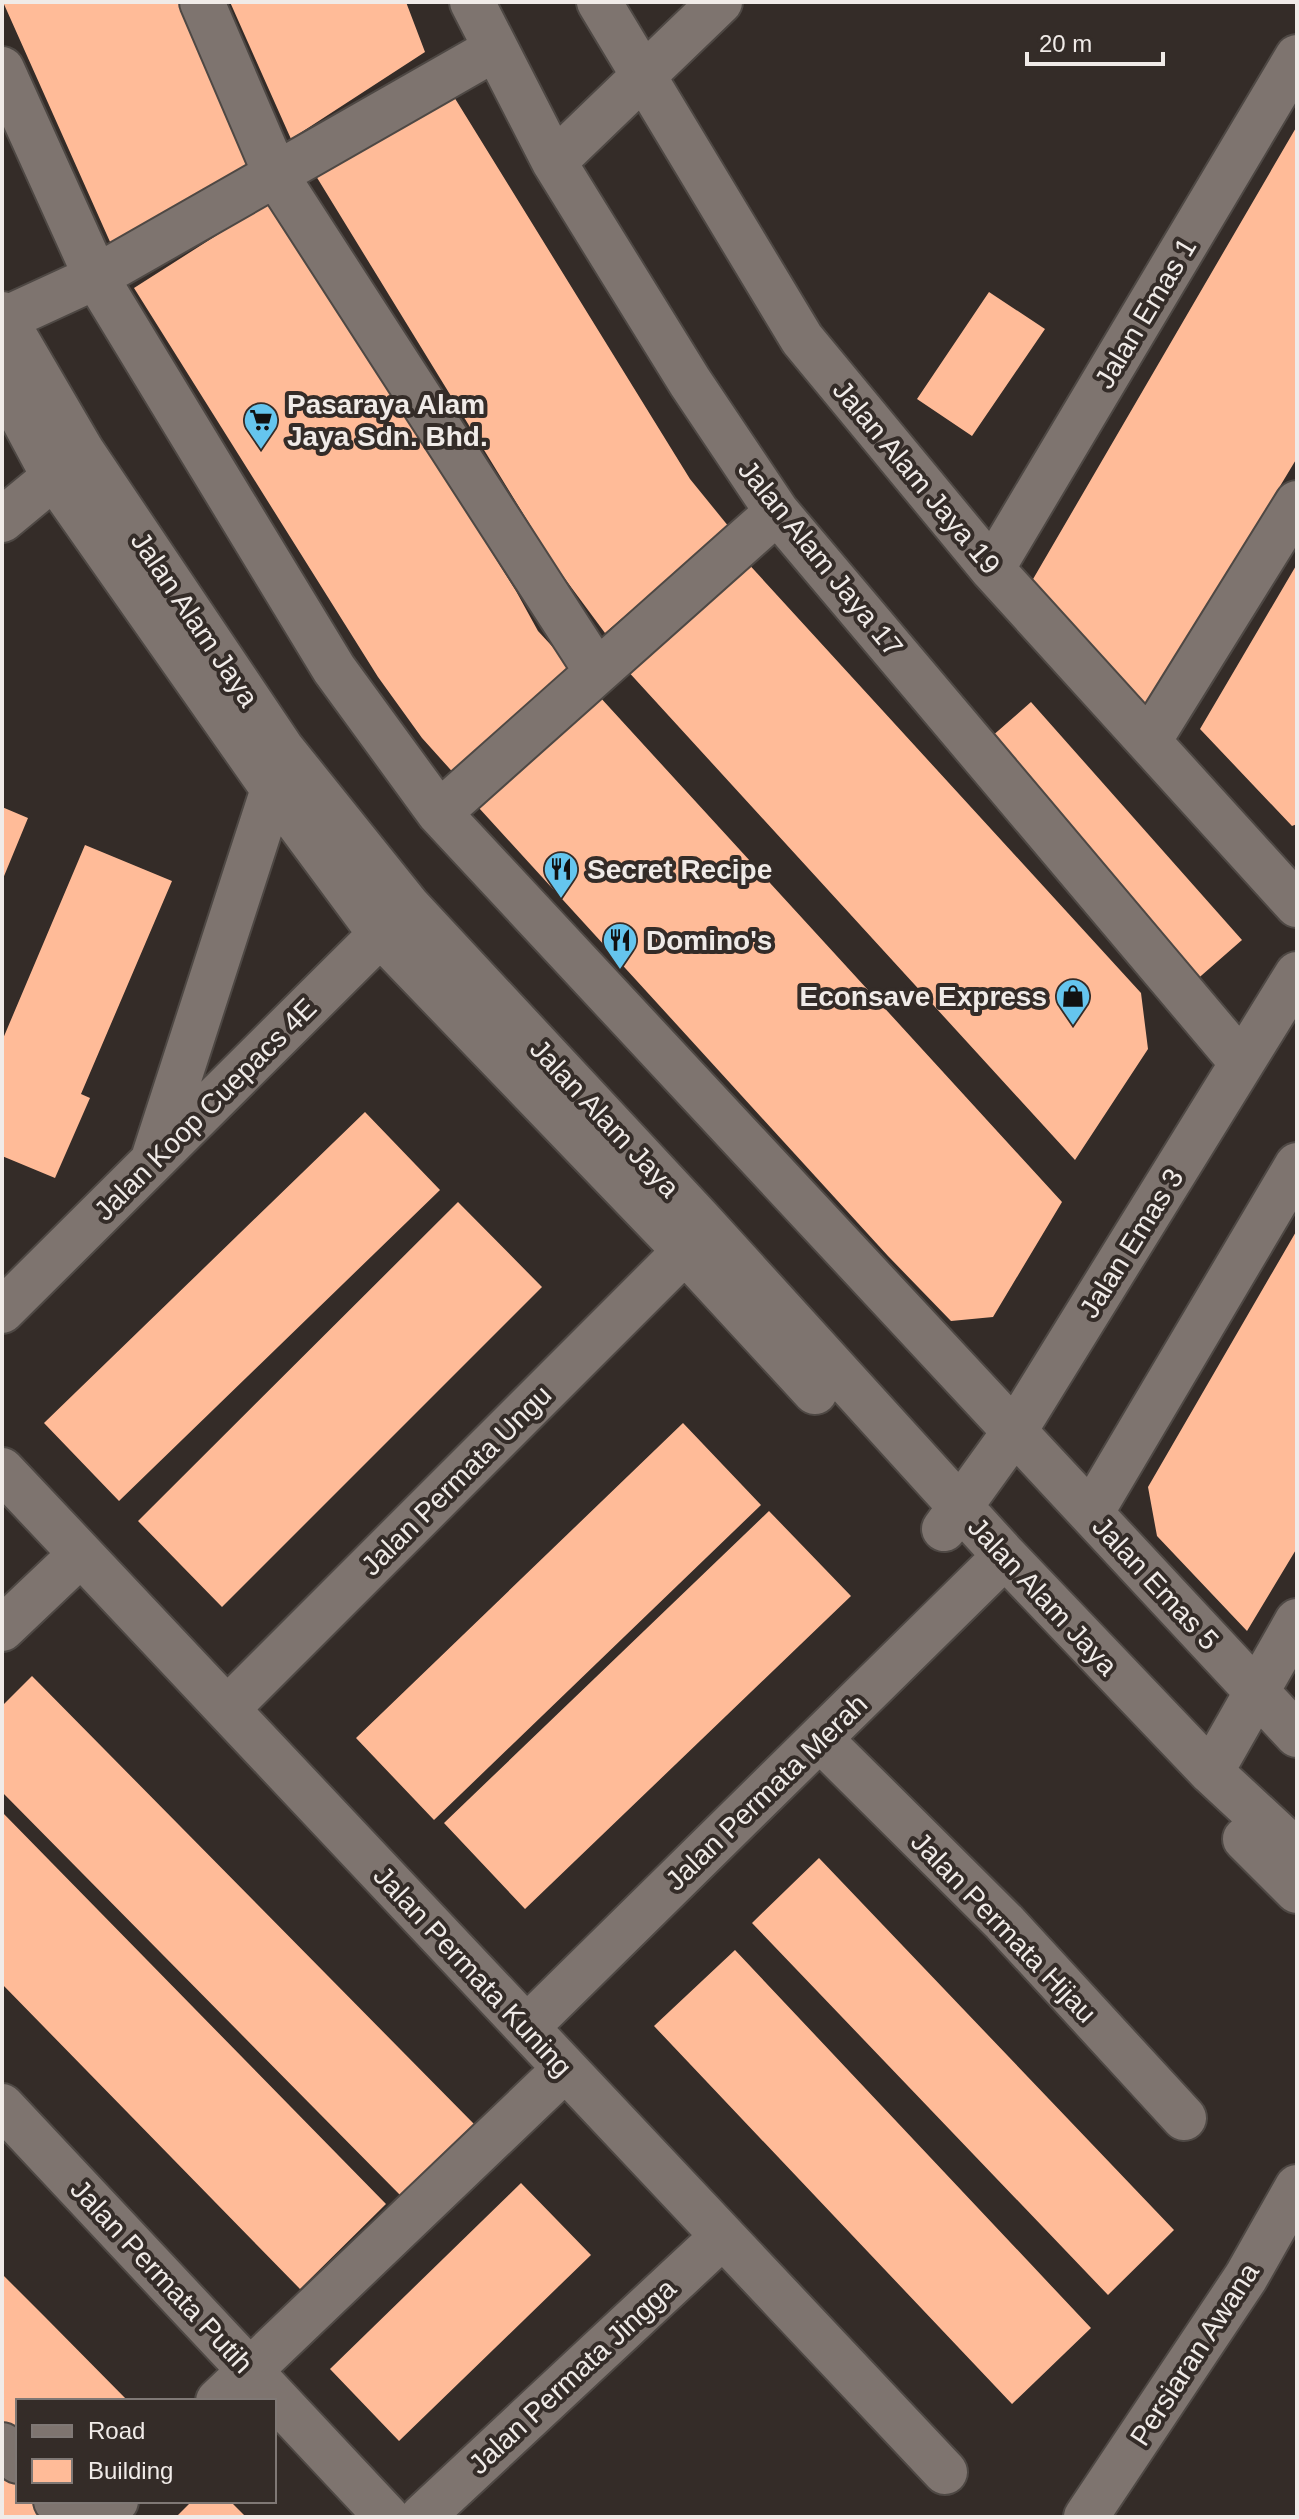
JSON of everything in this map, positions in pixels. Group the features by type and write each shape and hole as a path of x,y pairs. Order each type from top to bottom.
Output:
{"street":[{"path":"202,2 276,175 597,672"},
{"name":"Jalan Alam Jaya 17","path":"472,2 554,162 690,382 777,512 1242,1063"},
{"name":"Jalan Alam Jaya 19","path":"599,2 802,339 992,569 1297,905"},
{"path":"554,162 720,2"},
{"path":"3,316 96,277 495,49"},
{"name":"Jalan Emas 1","path":"992,569 1297,57"},
{"name":"Jalan Emas 5","path":"2,69 96,277 334,669 439,813 1297,1735"},
{"name":"Jalan Alam Jaya","path":"3,316 82,451 394,921 699,1219 952,1519 1297,1891"},
{"name":"Jalan Alam Jaya","path":"2,380 54,477 273,789 394,921 685,1251 952,1519"},
{"path":"2,520 54,477"},
{"path":"1149,741 1297,503"},
{"path":"439,813 777,512"},
{"path":"152,1162 273,789"},
{"name":"Jalan Koop Cuepacs 4E","path":"2,1311 394,921"},
{"name":"Jalan Emas 3","path":"952,1519 1014,1432 1297,974"},
{"path":"1091,1513 1297,1165"},
{"name":"Jalan Permata Ungu","path":"227,1709 685,1251"},
{"name":"Jalan Permata Kuning","path":"2,1470 945,2472"},
{"path":"2,1629 81,1554"},
{"name":"Jalan Alam Jaya","path":"995,1567 1297,1852"},
{"name":"Jalan Permata Merah","path":"527,2027 995,1567"},
{"path":"1211,1772 1297,1621"},
{"name":"Jalan Permata Hijau","path":"820,1739 1004,1922 1184,2118"},
{"path":"220,2399 565,2069"},
{"name":"Jalan Permata Putih","path":"2,2106 387,2517"},
{"name":"Persiaran Awana","path":"1086,2517 1246,2277 1297,2187"},
{"path":"1246,2277 1297,2226"},
{"name":"Jalan Permata Jingga","path":"422,2517 723,2236"}],"building":[{"path":"3,2 179,2 251,166 115,253"},
{"path":"230,2 406,2 425,52 291,139"},
{"path":"451,92 690,479 729,527 605,633 554,564 316,176"},
{"path":"1297,126 1297,458 1147,707 1029,586"},
{"path":"272,200 538,631 574,670 458,778 422,738 378,677 134,288"},
{"path":"989,292 1045,329 972,436 917,399"},
{"path":"744,559 1141,993 1148,1049 1075,1160 625,668"},
{"path":"1297,564 1297,824 1292,826 1200,729"},
{"path":"599,696 1062,1202 993,1317 951,1321 479,808"},
{"path":"1031,702 1242,940 1194,982 983,744"},
{"path":"2,807 28,818 2,881"},
{"path":"85,845 172,881 81,1094 90,1098 55,1178 2,1156 2,1041"},
{"path":"365,1112 440,1190 119,1501 44,1423"},
{"path":"458,1202 542,1287 222,1607 138,1521"},
{"path":"1297,1230 1297,1548 1247,1631 1157,1536 1148,1487"},
{"path":"683,1423 761,1505 434,1820 356,1738"},
{"path":"769,1511 851,1596 525,1909 444,1823"},
{"path":"32,1676 474,2124 401,2196 2,1792 2,1706"},
{"path":"2,1812 386,2204 300,2289 2,1984"},
{"path":"819,1858 1174,2230 1108,2295 752,1923"},
{"path":"735,1950 1091,2328 1012,2404 654,2026"},
{"path":"521,2183 591,2255 399,2441 330,2369"},
{"path":"2,2274 126,2399 16,2399 16,2435 2,2420"},
{"path":"2,2467 16,2482 16,2503 37,2503 51,2517 2,2517"},
{"path":"190,2503 232,2503 246,2517 176,2517"}],"place":[{"name":"Pasaraya Alam Jaya Sdn. Bhd.","path":"261,451"},
{"name":"Secret Recipe","path":"561,900"},
{"name":"Domino's","path":"620,971"},
{"name":"Econsave Express","path":"1073,1027"}]}
